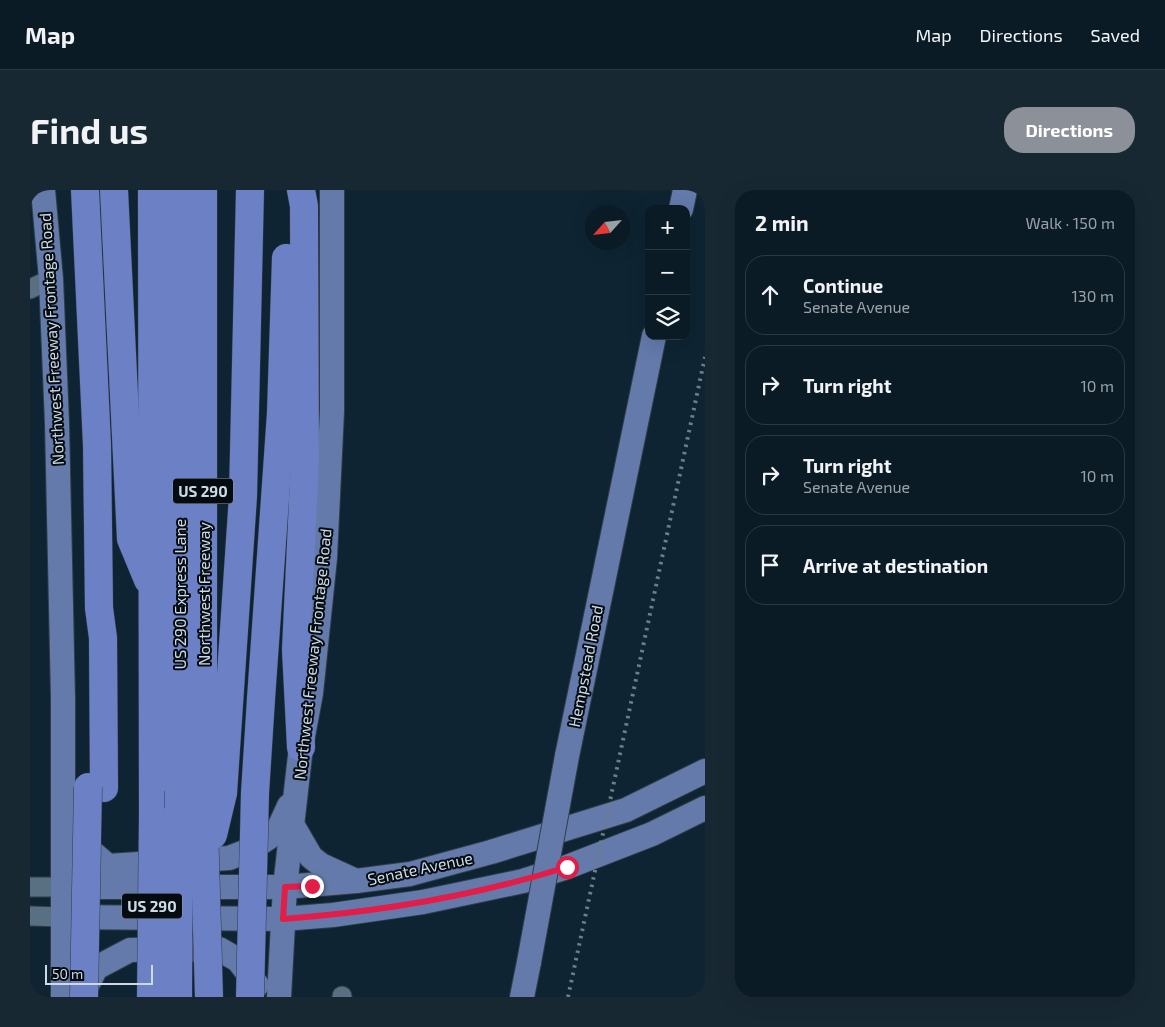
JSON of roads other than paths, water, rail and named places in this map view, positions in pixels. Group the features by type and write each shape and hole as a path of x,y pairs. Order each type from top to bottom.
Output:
{"highway":[{"path":"84,997 96,788 102,638 98,608 97,445 85,190"},
{"name":"Northwest Freeway","path":"152,190 153,592 189,792"},
{"name":"US 290 Express Lane","path":"178,997 189,792 179,190"},
{"name":"Northwest Freeway","path":"151,997 189,792 203,190"},
{"path":"208,997 206,861 189,792 243,496 250,190"},
{"path":"250,997 255,793 281,413 289,190"},
{"path":"301,190 304,206 305,459 296,650 301,747"},
{"path":"114,202 131,539 153,592"},
{"path":"96,788 104,997"}],"main road":[{"name":"Northwest Freeway Frontage Road","path":"43,190 51,279 58,423 63,699 63,997"},
{"name":"Northwest Freeway Frontage Road","path":"279,997 285,887 301,747 311,693 325,558 332,411 332,190"},
{"path":"682,205 685,190"},
{"name":"Hempstead Road","path":"522,997 567,756 653,340"},
{"name":"Senate Avenue","path":"63,888 285,887 410,874 491,852 617,812 705,771"},
{"path":"62,804 86,847 108,866 229,858 250,850 277,832 297,787"},
{"name":"Senate Avenue","path":"63,917 283,919 332,915 423,902 523,881 612,851 705,808"},
{"path":"293,826 311,857 321,865 356,881"},
{"path":"80,997 96,968 130,950 219,949 238,960 253,978 264,997"}],"street":[{"path":"30,289 51,279"},
{"name":"Senate Avenue","path":"30,887 63,888"},
{"name":"Senate Avenue","path":"30,916 63,917"}],"railway":[{"path":"568,997 705,357"}]}
